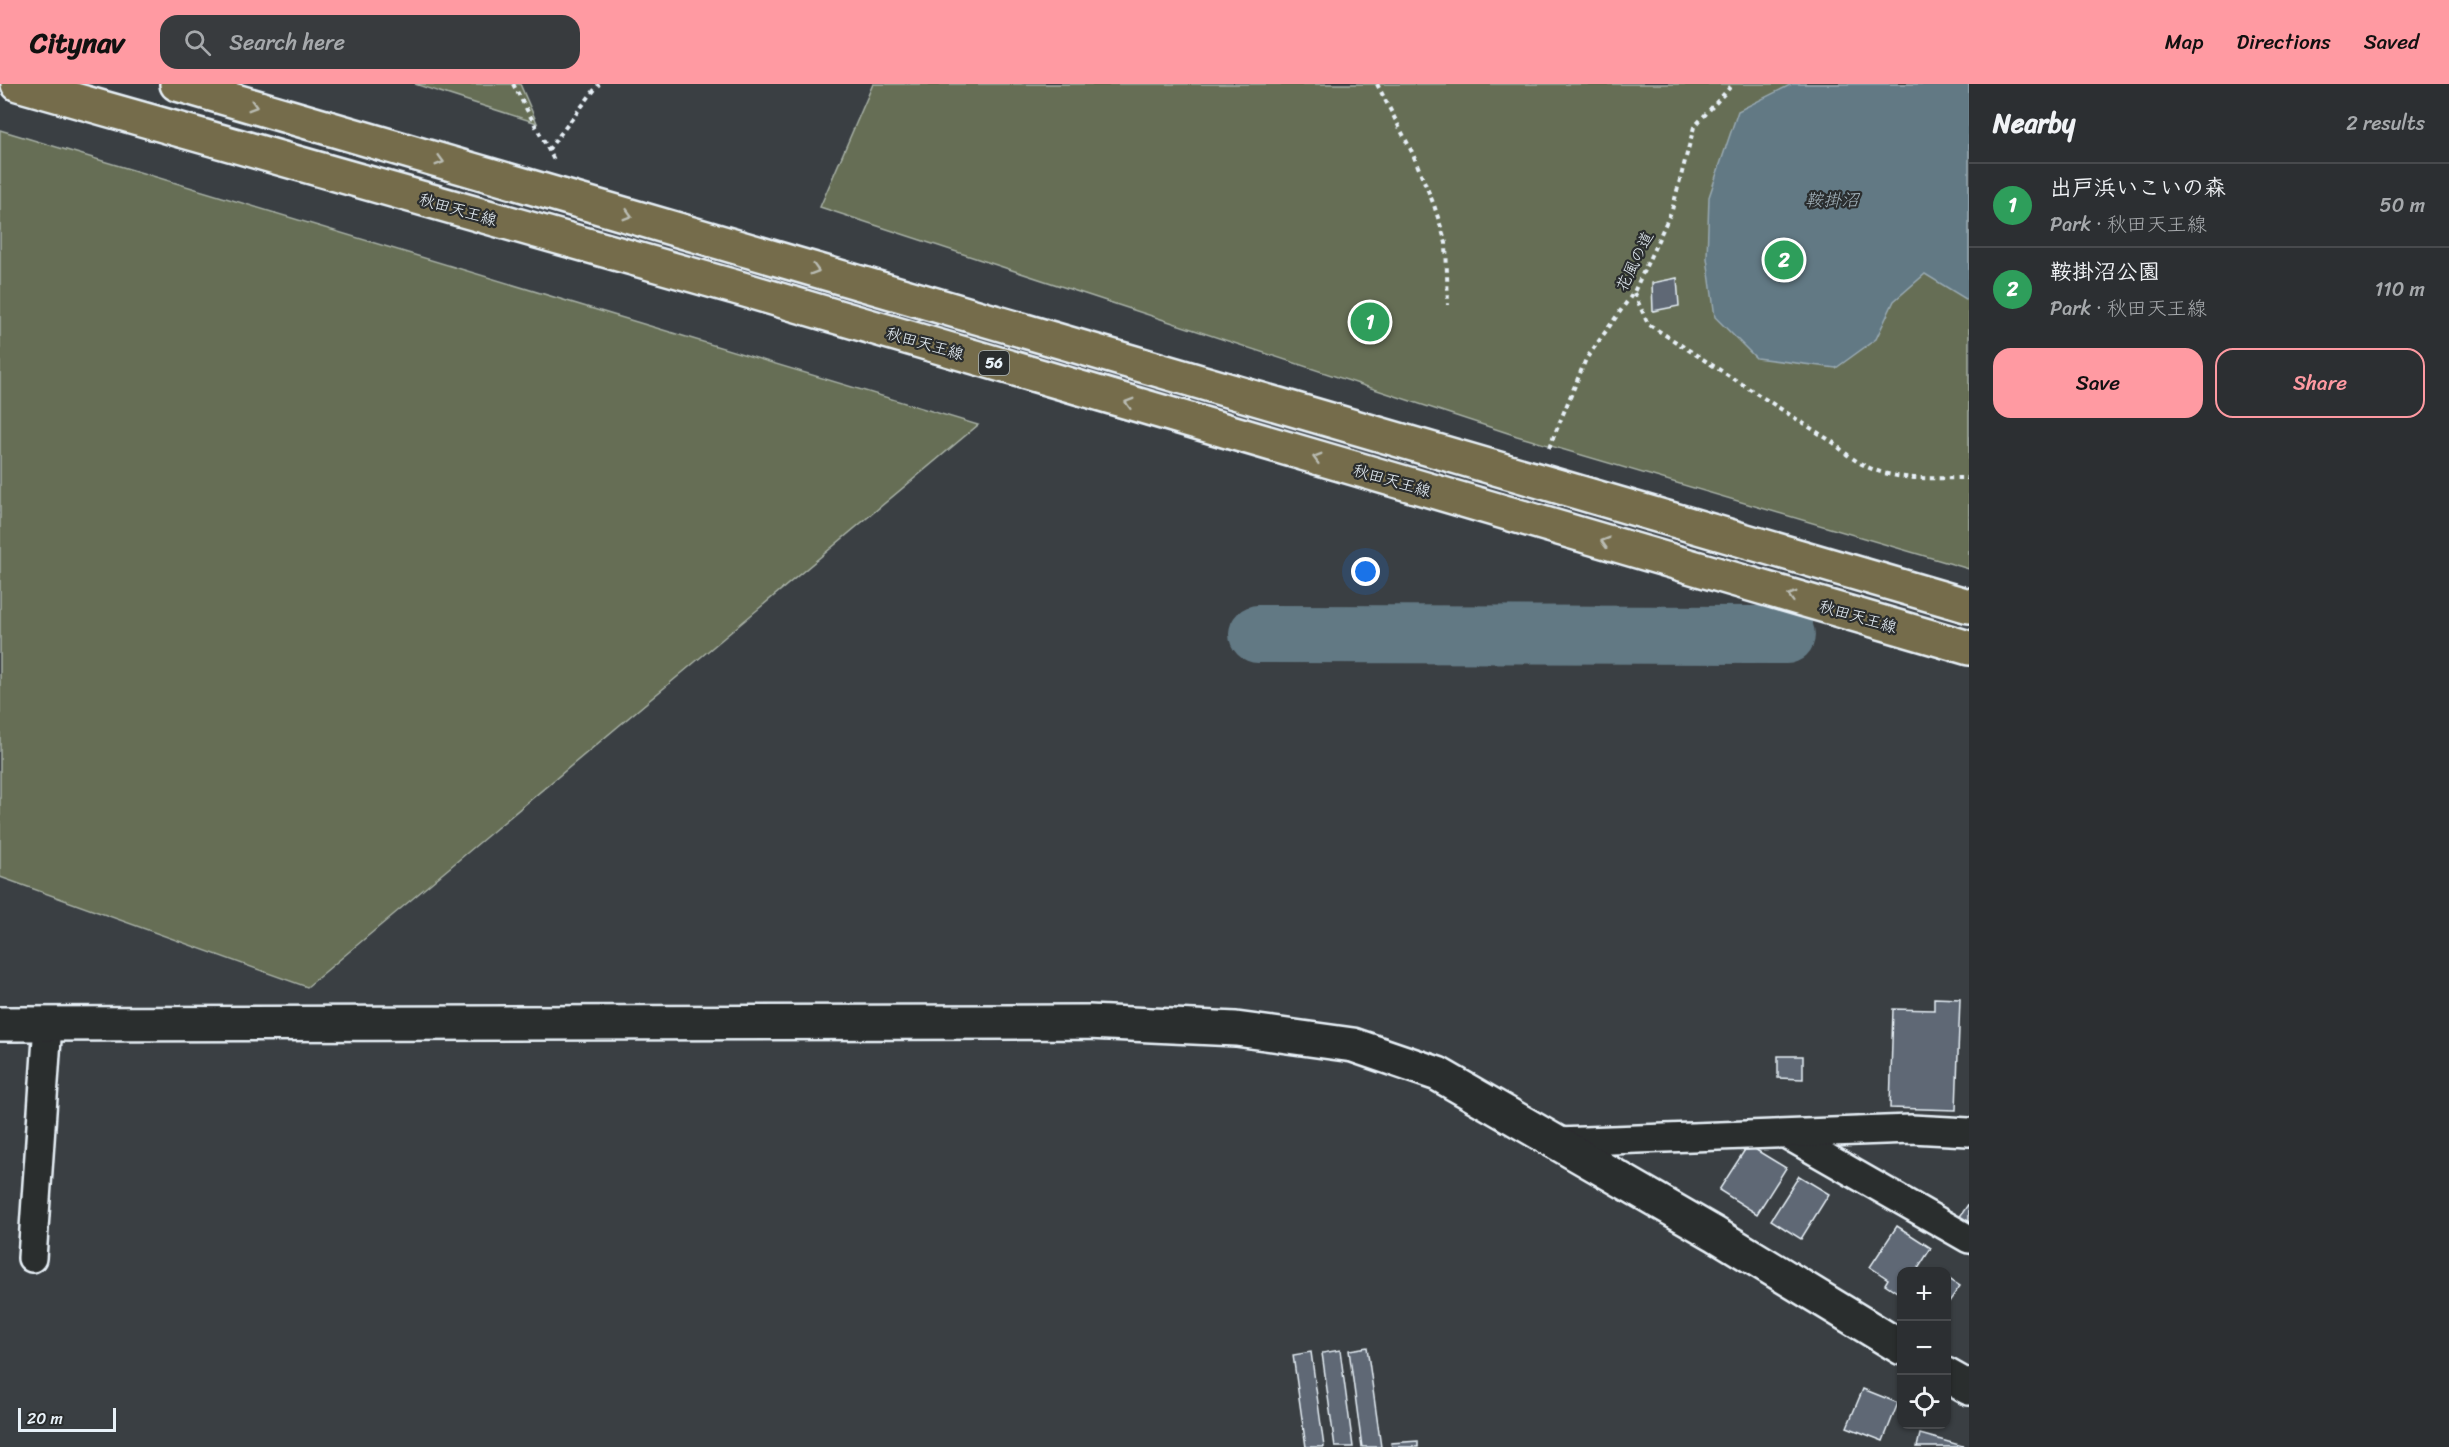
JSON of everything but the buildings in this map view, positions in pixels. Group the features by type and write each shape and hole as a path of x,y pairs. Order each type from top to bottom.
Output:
{"main road":[{"name":"秋田天王線","path":"18,84 731,286 1969,648"},
{"name":"56","path":"177,84 1969,606"}],"street":[{"path":"0,1024 1088,1022 1236,1029 1353,1045 1438,1074 1557,1142 1897,1345"},
{"path":"32,1258 48,1024"},
{"path":"1557,1142 1789,1136 1911,1129 1969,1132"},
{"path":"1789,1136 1969,1239"},
{"path":"1951,1377 1969,1388"}],"path":[{"path":"513,84 576,200"},
{"path":"549,150 599,84"},
{"path":"1377,84 1412,152 1434,205 1446,243 1448,305"},
{"name":"花風の道","path":"1549,448 1586,359 1634,292 1672,210 1694,127 1733,84"},
{"path":"1634,292 1648,324 1834,443 1852,460 1895,478 1969,478"}],"green space":[{"path":"415,84 520,84 537,123"},
{"path":"873,84 1969,84 1969,569 1517,436 820,207"},
{"path":"0,130 978,425 307,987 0,877"}],"water":[{"name":"鞍掛沼","path":"1792,84 1969,84 1969,301 1925,274 1894,301 1876,339 1836,368 1756,358 1715,317 1707,258 1709,197 1738,111"}],"waterway":[{"path":"1258,634 1786,635"}],"place":[{"name":"鞍掛沼公園","path":"1784,260"},
{"name":"出戸浜いこいの森","path":"1370,322"}]}
